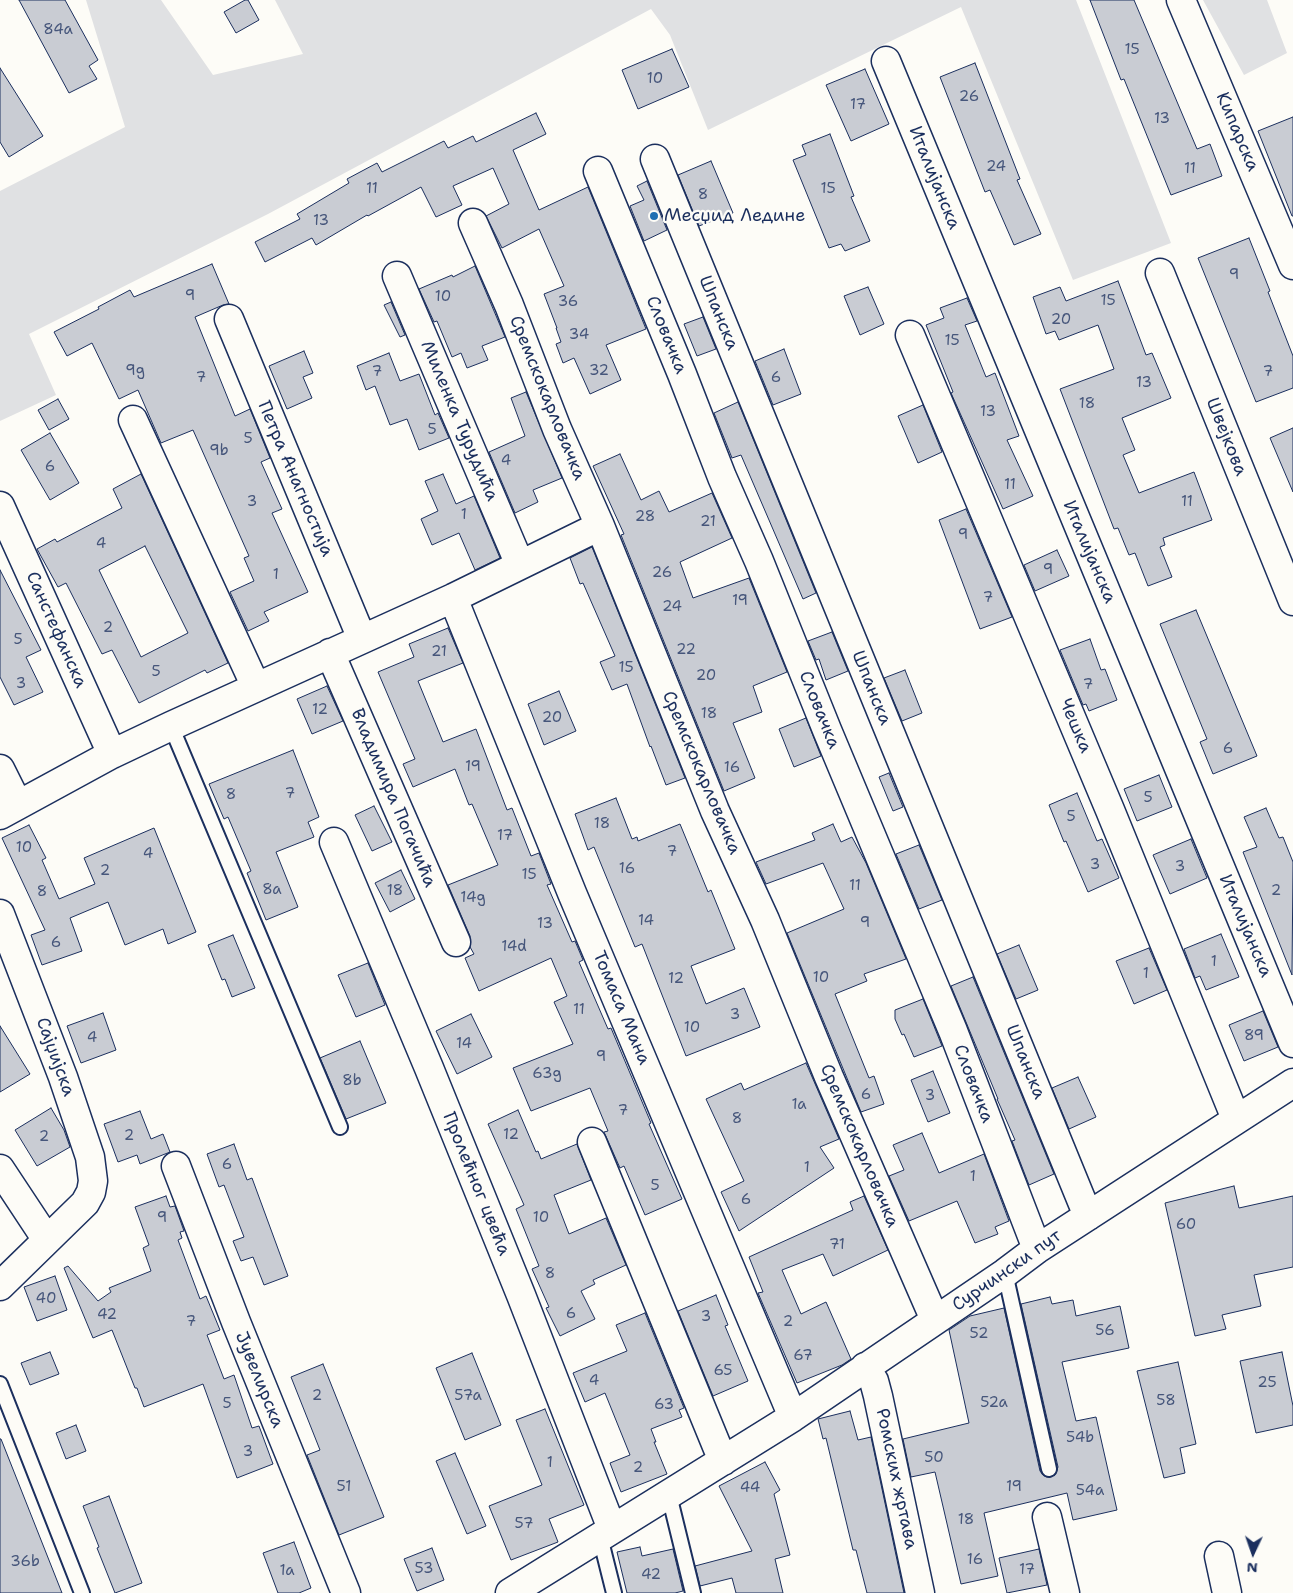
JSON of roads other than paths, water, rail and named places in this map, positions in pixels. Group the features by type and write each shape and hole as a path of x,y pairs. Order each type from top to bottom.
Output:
{"street":[{"name":"Кипарска","path":"1181,0 1293,265"},
{"name":"Италијанска","path":"886,60 1293,1043"},
{"name":"Шпанска","path":"655,159 1088,1216"},
{"name":"Словачка","path":"598,171 682,374 722,477 759,561 826,730 953,1032 1037,1249"},
{"name":"Сремскокарловачка","path":"473,224 509,305 557,428 600,526 715,811 765,920 829,1077 935,1320"},
{"name":"Швејкова","path":"1160,273 1293,601"},
{"name":"Миленка Турудића","path":"397,276 520,565"},
{"name":"Петра Анагностија","path":"229,320 362,639"},
{"name":"Чешка","path":"910,335 1106,801 1236,1119"},
{"path":"133,420 256,687"},
{"name":"Санстефанска","path":"0,506 112,754"},
{"path":"0,769 9,810 112,754 453,598 600,526"},
{"name":"Томаса Мана","path":"453,598 572,893 793,1417"},
{"name":"Владимира Погачића","path":"330,653 456,942"},
{"name":"Пролећног цвећа","path":"334,842 521,1295 606,1533"},
{"name":"Сајџијска","path":"0,914 63,1077 90,1157 93,1181 91,1192 84,1203 48,1240"},
{"name":"Сурчински пут","path":"510,1593 793,1417 1005,1273 1037,1249 1293,1083"},
{"path":"592,1142 723,1461"},
{"name":"Јувелирска","path":"176,1166 236,1322 346,1593"},
{"path":"0,1169 48,1240 0,1286"},
{"name":"Ромских жртава","path":"866,1367 874,1381 878,1396 920,1593"},
{"path":"1048,1517 1065,1593"},
{"path":"1219,1556 1227,1593"}],"lane":[{"path":"171,726 340,1127"},
{"path":"1005,1273 1049,1469"},
{"path":"0,1384 82,1593"},
{"path":"669,1495 694,1593"},
{"path":"606,1533 614,1593"}],"place":[{"name":"Месџид Ледине","path":"654,216"}]}
